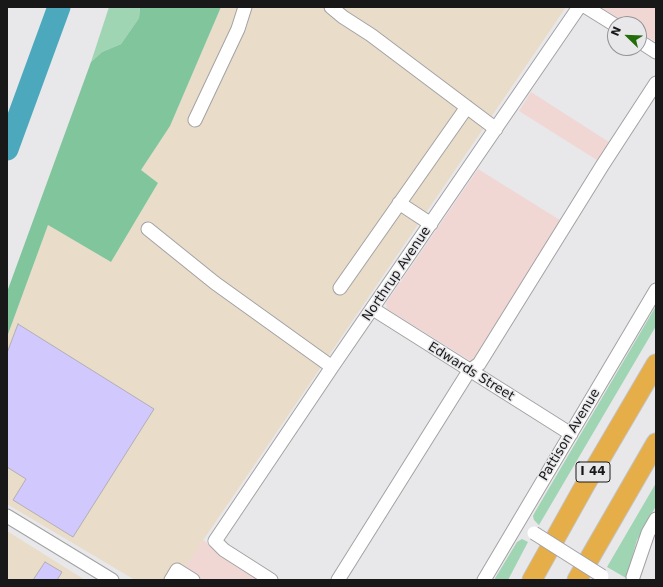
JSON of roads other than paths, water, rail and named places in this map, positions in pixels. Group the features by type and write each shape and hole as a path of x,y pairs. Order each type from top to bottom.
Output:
{"highway":[{"name":"I 44","path":"532,580 585,485 656,364"},
{"path":"577,580 656,443"}],"street":[{"path":"195,120 238,29 245,7"},
{"path":"330,7 371,35 496,129"},
{"name":"Northrup Avenue","path":"271,580 224,550 215,541 332,367 373,310 579,7"},
{"path":"586,7 607,20"},
{"path":"647,46 656,52"},
{"path":"338,580 469,371 479,364 602,166 656,83"},
{"path":"340,288 467,107"},
{"path":"399,203 431,224"},
{"path":"148,229 215,283 332,367"},
{"name":"Pattison Avenue","path":"484,580 656,290"},
{"name":"Edwards Street","path":"373,310 571,434"},
{"path":"7,516 108,579"},
{"path":"633,577 648,533 656,519"},
{"path":"518,523 605,578"},
{"path":"171,580 177,570 193,580"}],"waterway":[{"path":"7,149 59,7"}]}
